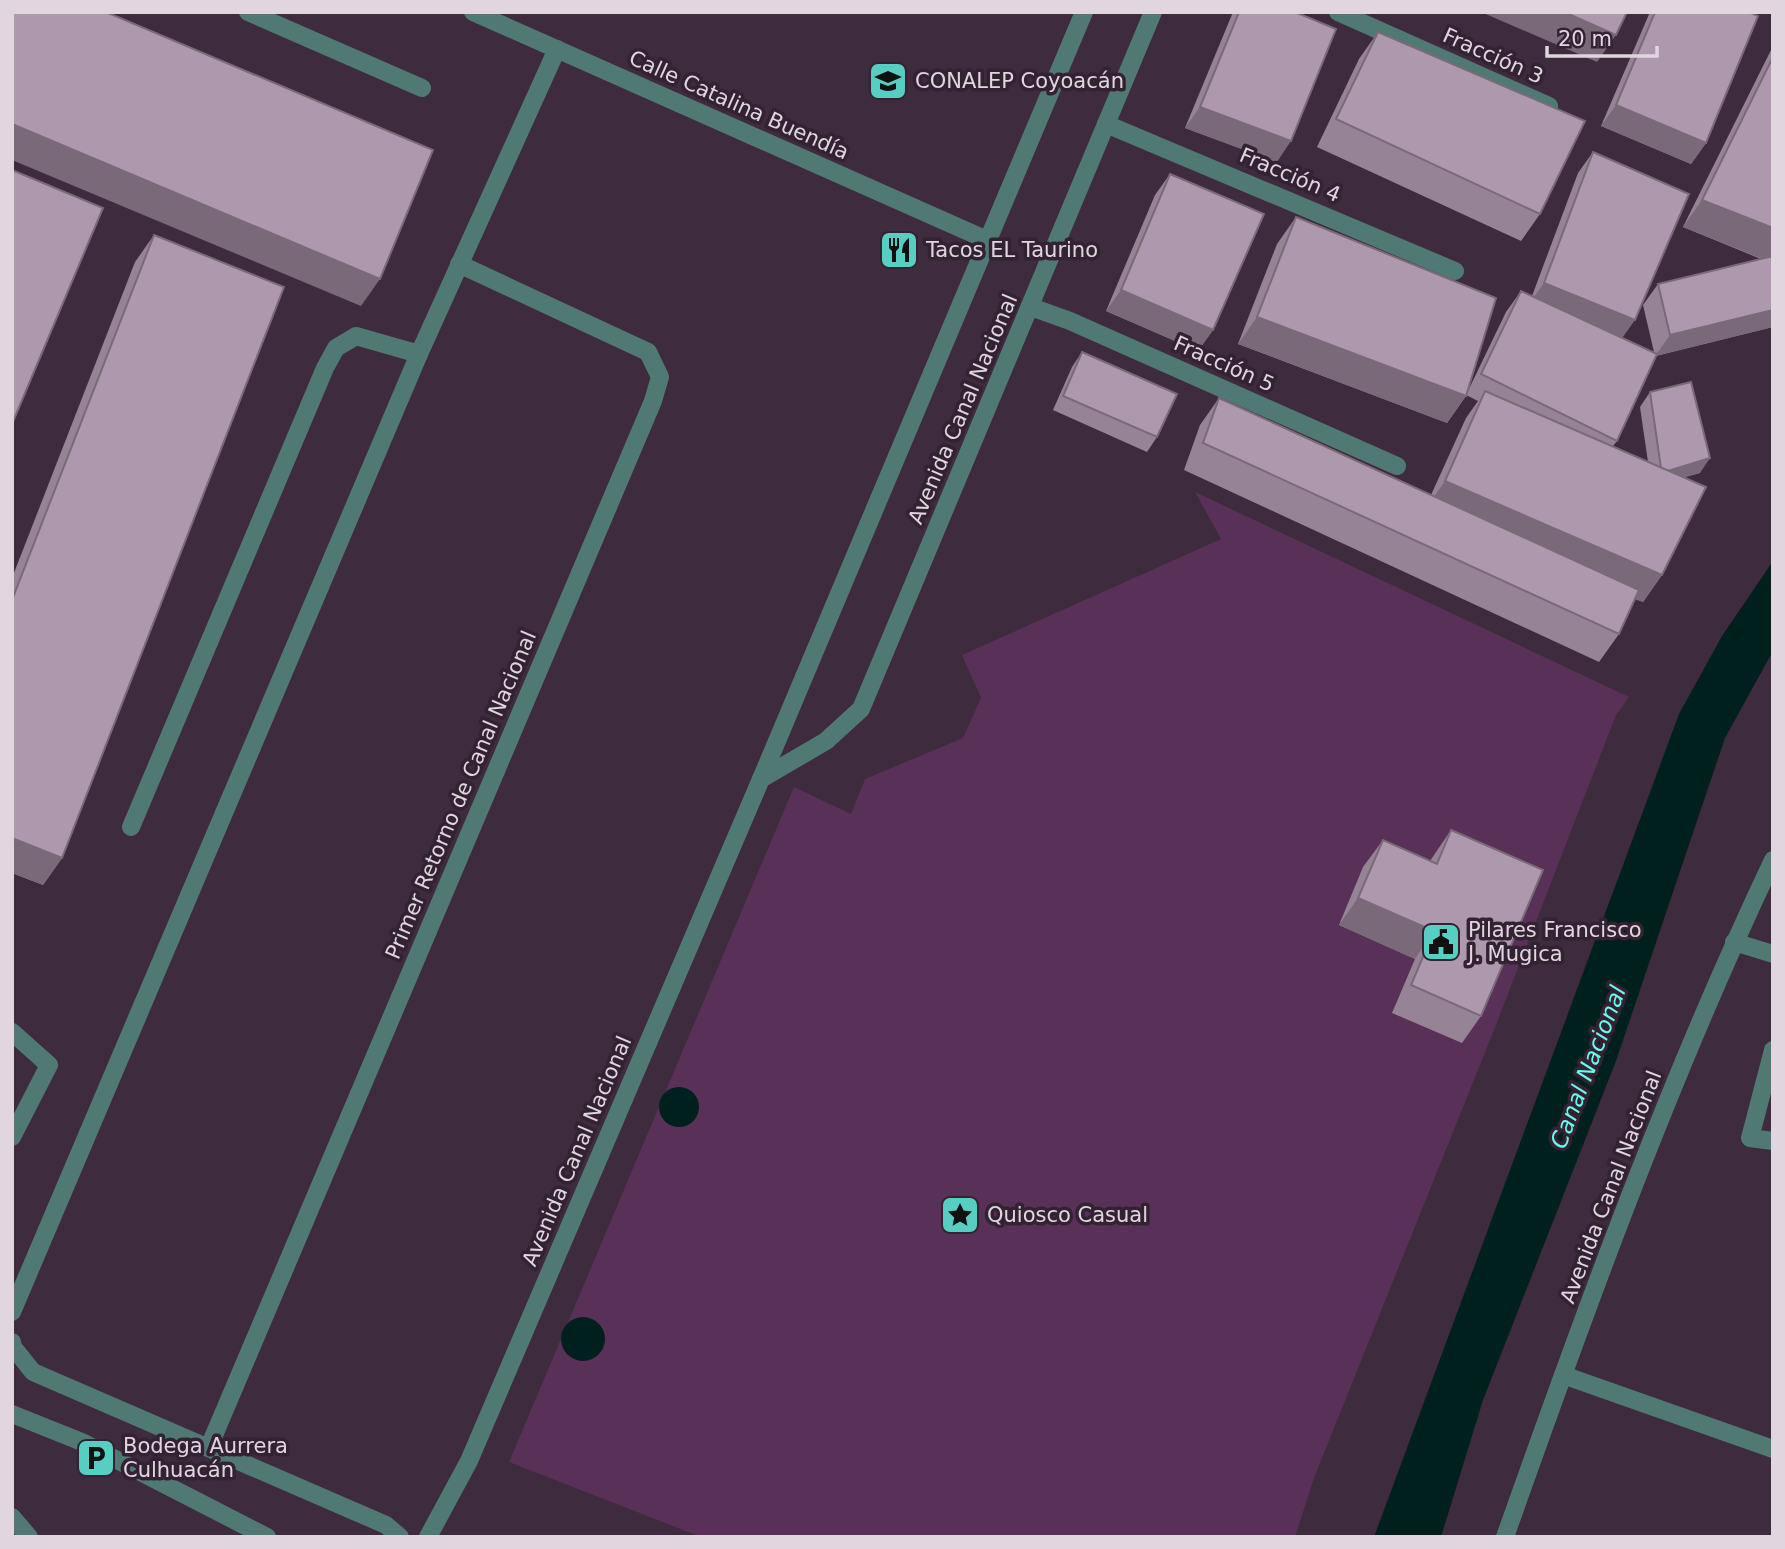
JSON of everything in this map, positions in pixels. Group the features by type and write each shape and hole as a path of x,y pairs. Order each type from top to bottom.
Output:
{"street":[{"path":"248,12 422,88"},
{"name":"Calle Catalina Buendía","path":"473,12 987,240"},
{"name":"Avenida Canal Nacional","path":"428,1537 469,1461 761,779 1084,12"},
{"name":"Avenida Canal Nacional","path":"761,779 826,741 861,709 1153,12"},
{"name":"Fracción 3","path":"1338,12 1553,108"},
{"path":"12,1312 419,354 557,49"},
{"name":"Fracción 4","path":"1106,124 1455,271"},
{"name":"Primer Retorno de Canal Nacional","path":"209,1447 648,414 660,377 648,352 459,264"},
{"name":"Fracción 5","path":"1031,307 1070,321 1397,466"},
{"path":"131,827 325,368 336,348 356,336 419,354"},
{"name":"Avenida Canal Nacional","path":"1506,1537 1563,1374 1655,1134 1734,942 1773,860"},
{"path":"1734,942 1773,954"},
{"path":"12,1031 50,1065 12,1137"},
{"path":"1773,1049 1750,1138 1773,1141"},
{"path":"12,1342 33,1372 386,1525 400,1537"},
{"path":"1563,1374 1773,1449"},
{"path":"12,1414 82,1443 267,1537"},
{"path":"12,1517 29,1537"}],"shaded area":[{"path":"1195,492 1629,697 1616,715 1494,1030 1314,1478 1295,1537 701,1537 509,1462 794,787 851,814 865,779 963,738 981,698 962,655 1221,539"}],"water":[{"name":"Canal Nacional","path":"1773,561 1773,651 1725,738 1616,1061 1483,1400 1441,1537 1374,1537 1679,714 1722,636"},
{"path":"679,1087 687,1088 693,1093 698,1099 698,1115 693,1121 687,1126 679,1127 671,1126 665,1121 660,1115 659,1107 660,1099 665,1093 671,1088"},
{"path":"583,1317 599,1323 605,1339 599,1355 583,1361 567,1355 561,1339 567,1323"}],"building":[{"path":"12,12 106,12 433,150 380,279 12,124"},
{"path":"1239,12 1295,12 1336,29 1291,141 1200,107"},
{"path":"1564,12 1627,12 1616,35"},
{"path":"1655,12 1749,12 1758,16 1706,143 1616,105"},
{"path":"1378,32 1585,121 1540,214 1336,119"},
{"path":"1773,57 1773,228 1702,200"},
{"path":"1593,152 1689,194 1635,320 1544,283"},
{"path":"12,170 103,208 12,424"},
{"path":"1170,174 1264,214 1213,330 1121,290"},
{"path":"1296,217 1496,298 1466,396 1257,317"},
{"path":"154,235 284,287 62,858 12,838 12,600"},
{"path":"1773,256 1773,310 1670,335 1658,284"},
{"path":"1521,291 1657,354 1617,441 1481,374"},
{"path":"1082,352 1177,394 1157,437 1063,396"},
{"path":"1691,382 1710,458 1668,471 1661,468 1650,392"},
{"path":"1485,391 1706,487 1662,575 1445,481"},
{"path":"1219,398 1639,590 1619,634 1203,443"},
{"name":"Pilares Francisco J. Mugica","path":"1451,830 1543,870 1481,1016 1411,985 1434,931 1358,898 1383,840 1437,864"}],"place":[{"name":"CONALEP Coyoacán","path":"888,81"},
{"name":"Tacos EL Taurino","path":"899,250"},
{"name":"Pilares Francisco J. Mugica","path":"1441,942"},
{"name":"Quiosco Casual","path":"960,1215"},
{"name":"Bodega Aurrera Culhuacán","path":"96,1458"}]}
